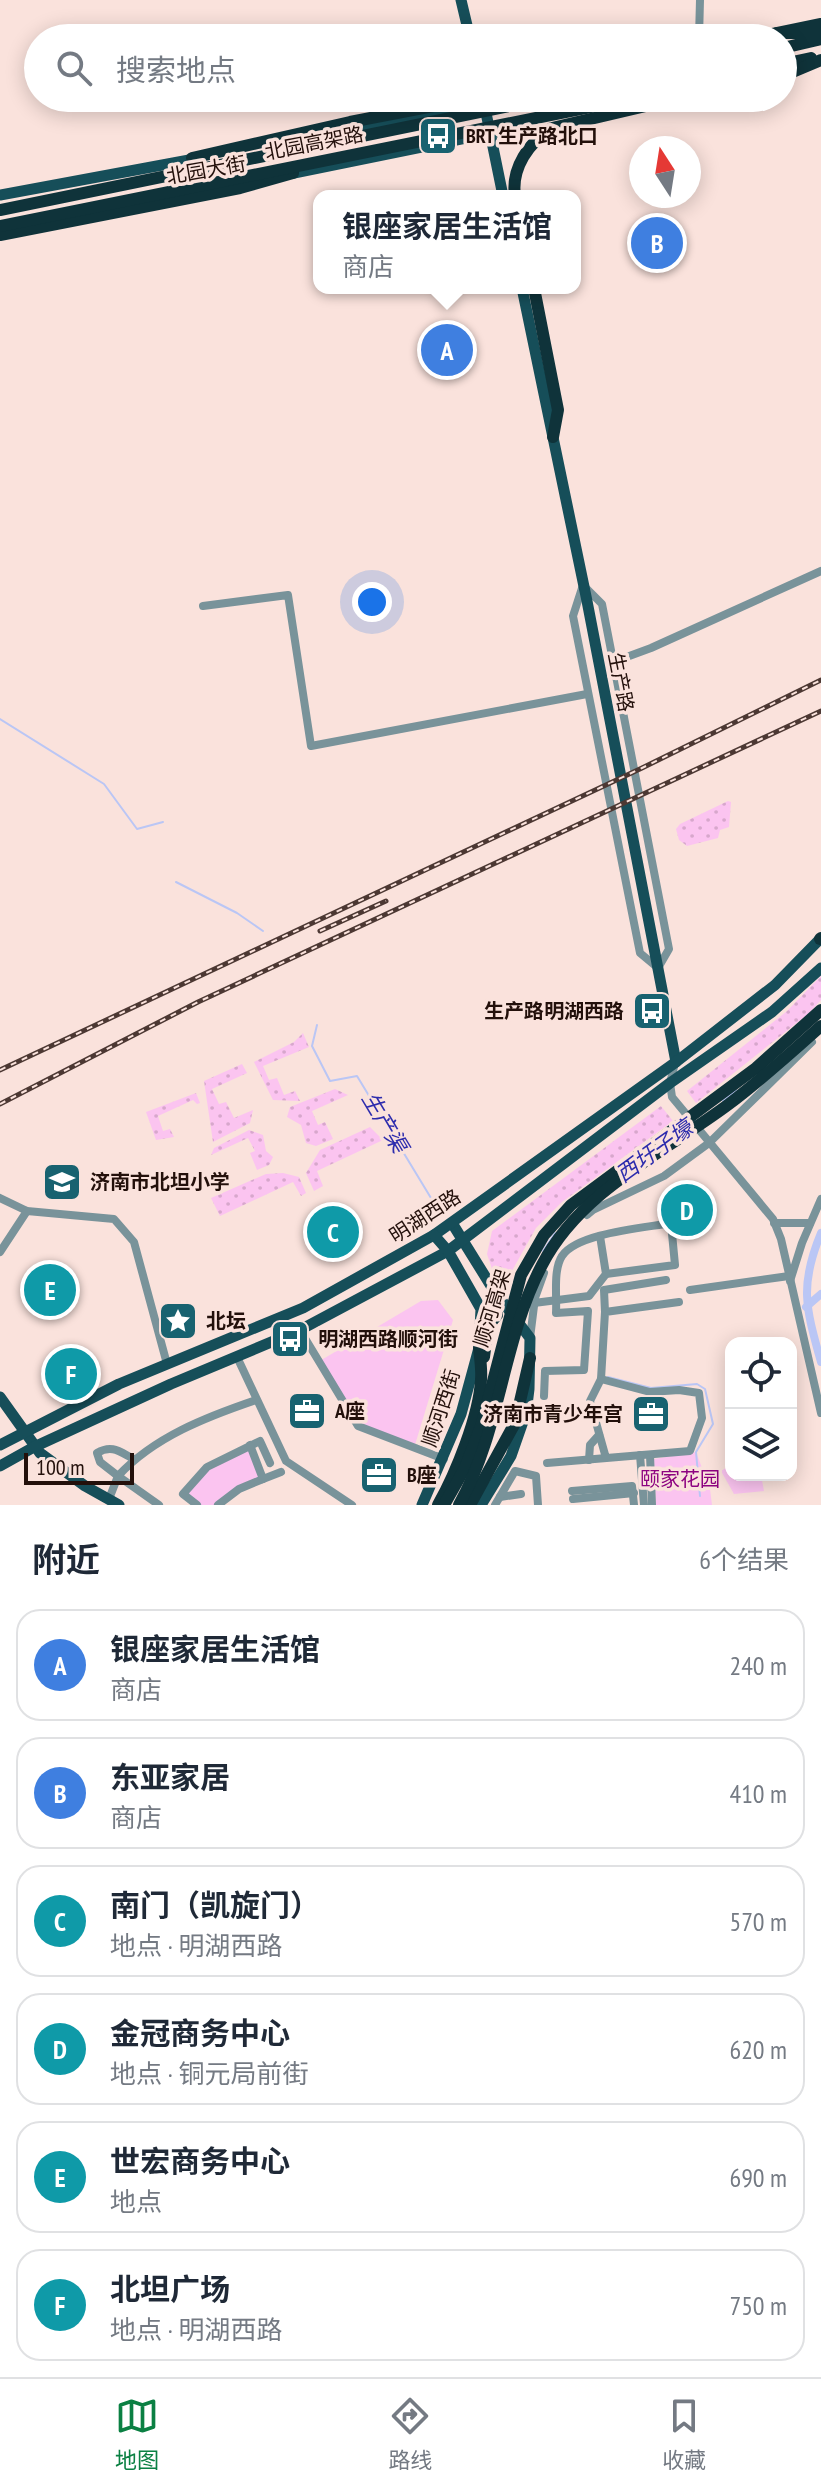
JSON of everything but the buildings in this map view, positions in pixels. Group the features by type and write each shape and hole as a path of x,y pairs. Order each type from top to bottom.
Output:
{"highway":[{"path":"797,31 821,24"},
{"path":"797,35 821,34"},
{"path":"797,43 821,34"},
{"path":"797,64 821,61"},
{"path":"797,70 821,61"},
{"path":"192,158 407,112"},
{"name":"北园高架路","path":"0,210 480,112"},
{"name":"北园高架路","path":"0,227 566,112"},
{"path":"516,190 518,171 535,140 552,128 620,112"},
{"path":"0,235 240,188 293,173"},
{"path":"535,294 558,410 553,437"},
{"name":"顺河高架","path":"441,1505 465,1468 482,1423 521,1275 544,1235 571,1205 756,1068 821,1010"},
{"name":"顺河高架","path":"459,1505 484,1449 509,1352 530,1292 543,1263 563,1233 606,1191 728,1105 821,1026"},
{"path":"441,1505 468,1437 480,1386 488,1326 497,1315"},
{"path":"479,1348 480,1386"},
{"path":"470,1505 515,1423 530,1358"}],"main road":[{"path":"461,0 467,24"},
{"path":"484,112 502,190"},
{"name":"北园大街","path":"0,227 293,173 588,112"},
{"name":"北园大街","path":"0,195 192,158"},
{"name":"生产路","path":"523,294 676,1062"},
{"name":"明湖西路","path":"0,1445 119,1384 303,1308 434,1235 676,1062 775,985 821,938"},
{"name":"明湖西路","path":"0,1466 34,1447 300,1330 448,1251 670,1083 772,1012 821,968"},
{"path":"452,1223 493,1289 530,1338 526,1413 510,1468 481,1505"},
{"name":"顺河西街","path":"422,1505 461,1414 479,1348 481,1309 448,1251 434,1235"},
{"path":"480,1330 497,1315 508,1315 523,1326"},
{"path":"0,1397 34,1447 75,1479 114,1502"}],"street":[{"path":"699,24 700,0"},
{"path":"613,662 651,648 821,571"},
{"path":"583,585 602,604 613,662 669,949 658,968 640,953 587,694 573,616 583,585"},
{"path":"203,606 288,595 311,746 587,694"},
{"path":"530,1338 534,1303 548,1262 568,1234 593,1210 664,1176 709,1143 821,1033"},
{"name":"生产路","path":"670,1083 676,1062"},
{"path":"670,1083 672,1097 679,1107 774,1223 781,1239 821,1413"},
{"path":"0,1198 27,1211 114,1219 134,1242 167,1364"},
{"path":"789,1279 821,1199"},
{"path":"606,1274 675,1265 669,1207"},
{"path":"0,1252 27,1211"},
{"path":"588,1311 556,1313 557,1272 561,1257 571,1247 600,1236 671,1223"},
{"path":"774,1223 810,1223"},
{"path":"544,1396 545,1371 584,1370 589,1296 606,1274 600,1236"},
{"path":"690,1290 789,1279"},
{"path":"606,1458 590,1401 601,1379 604,1290 666,1280"},
{"path":"534,1303 589,1296"},
{"path":"605,1312 679,1302"},
{"path":"300,1330 358,1426 444,1459"},
{"path":"237,1357 286,1461 352,1505"},
{"path":"547,1463 690,1451 702,1418 699,1393 679,1390 650,1392 601,1379"},
{"path":"114,1502 118,1476 134,1459 159,1441 256,1400"},
{"path":"589,1460 590,1445 599,1435"},
{"path":"197,1505 183,1494 207,1467 260,1441 270,1463"},
{"path":"250,1445 263,1479"},
{"path":"134,1459 113,1448 97,1453 100,1462 159,1505"},
{"path":"644,1505 645,1455"},
{"path":"645,1455 652,1505"},
{"path":"498,1501 510,1468 536,1476 538,1505"},
{"path":"218,1505 239,1489 281,1472"},
{"path":"572,1495 632,1486 634,1505"},
{"path":"498,1501 521,1494"}],"green space":[{"path":"731,802 729,827 720,830 718,838 687,846 679,840 676,829 680,824"},
{"path":"821,976 821,1000 808,1014 696,1103 687,1091 787,1011"},
{"path":"303,1033 309,1047 263,1066 269,1080 277,1078 284,1095 295,1091 300,1101 273,1100 254,1062 294,1042"},
{"path":"242,1064 247,1073 212,1089 219,1104 226,1102 234,1118 253,1110 250,1123 213,1142 204,1081"},
{"path":"335,1089 348,1095 312,1111 318,1125 325,1122 333,1139 316,1146 306,1143 301,1125 287,1117 290,1107"},
{"path":"196,1093 200,1103 193,1100 158,1116 163,1131 170,1129 174,1137 156,1140 146,1112"},
{"path":"661,1106 673,1121 562,1202 536,1228 504,1285 496,1281 487,1254 492,1231"},
{"path":"370,1127 383,1140 317,1171 323,1186 314,1191 306,1173 320,1150"},
{"path":"249,1130 263,1135 266,1151 273,1157 269,1165 257,1170 250,1153 255,1151 248,1138 211,1155 214,1148"},
{"path":"283,1173 299,1177 306,1193 301,1196 293,1182 220,1216 211,1198 266,1174"},
{"path":"438,1300 453,1320 414,1448 358,1426 318,1362 421,1301"},
{"path":"250,1445 263,1479 219,1505 197,1505 183,1494 207,1467"},
{"name":"颐家花园","path":"696,1452 710,1489 712,1505 656,1505 654,1459"},
{"path":"727,1481 762,1481 764,1491 734,1494"}],"waterway":[{"path":"0,719 104,784 137,829 163,822"},
{"name":"生产渠","path":"176,882 237,913 263,931"},
{"name":"生产渠","path":"317,1025 312,1046 330,1081 357,1076 434,1203"},
{"name":"西圩子壕","path":"723,1101 736,1090"},
{"name":"西圩子壕","path":"543,1251 555,1233"},
{"path":"821,1233 807,1283 809,1311 821,1362"},
{"path":"806,1307 821,1294"},
{"name":"生产渠","path":"608,1377 651,1388 697,1384 705,1389 713,1424 696,1452 700,1496"}],"railway":[{"path":"0,1070 642,768 821,680"},
{"path":"0,1104 198,1002 821,711"},
{"path":"320,931 386,901"}],"place":[{"name":"BRT 生产路北口","path":"438,136"},
{"name":"东亚家居","path":"657,243"},
{"name":"银座家居生活馆","path":"447,350"},
{"name":"生产路明湖西路","path":"652,1011"},
{"name":"济南市北坦小学","path":"62,1182"},
{"name":"金冠商务中心","path":"687,1210"},
{"name":"南门（凯旋门）","path":"333,1232"},
{"name":"世宏商务中心","path":"50,1290"},
{"name":"北坛","path":"178,1321"},
{"name":"明湖西路顺河街","path":"290,1339"},
{"name":"北坦广场","path":"71,1374"},
{"name":"A座","path":"307,1411"},
{"name":"济南市青少年宫","path":"651,1414"},
{"name":"B座","path":"379,1475"}]}
